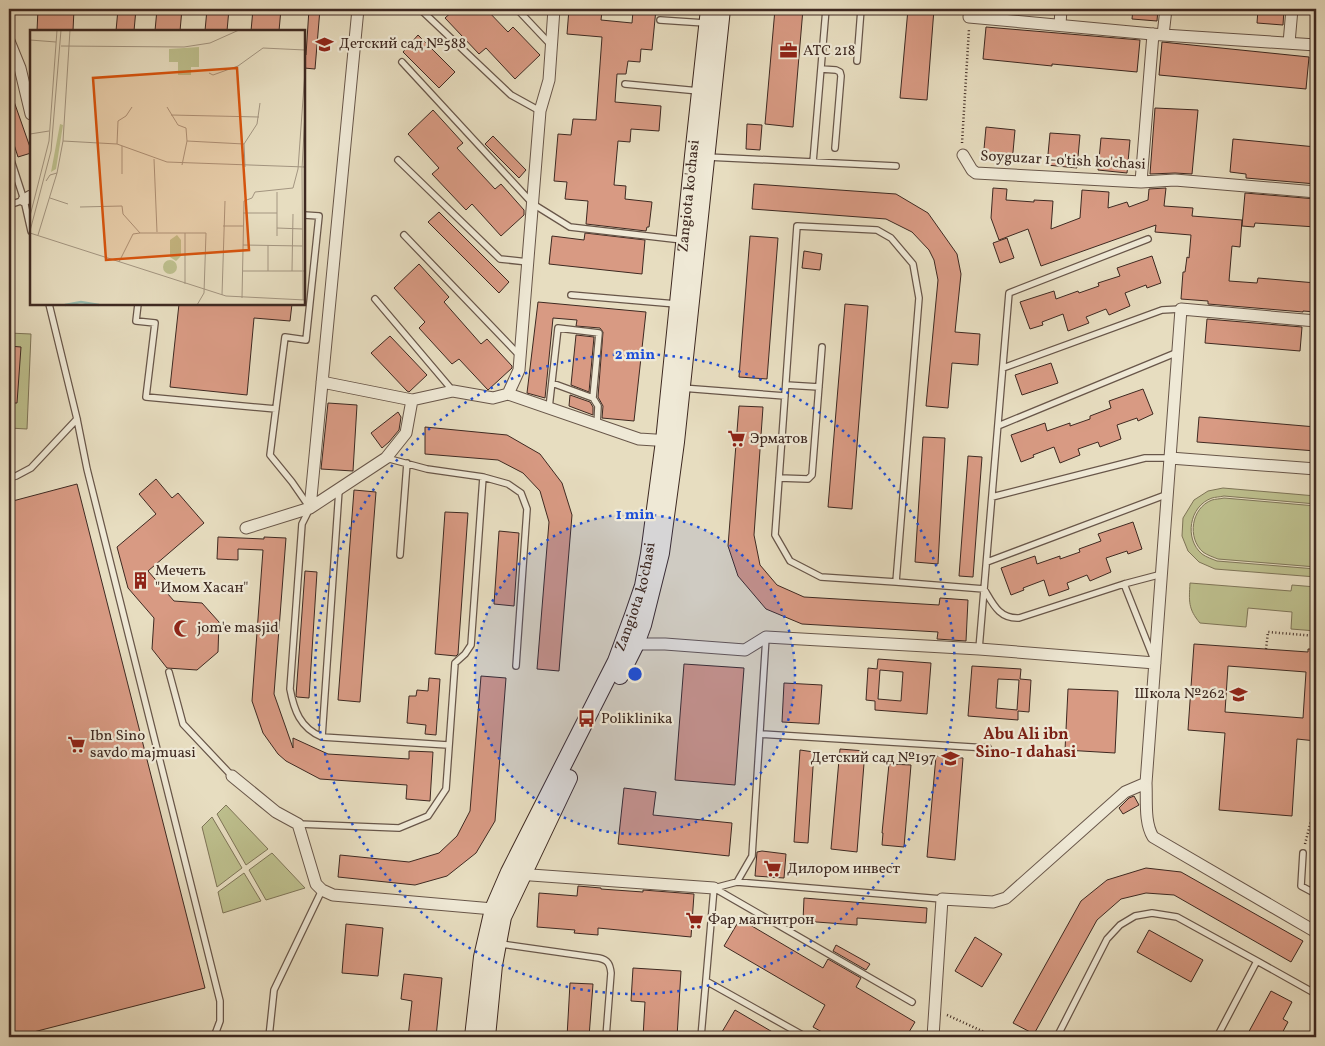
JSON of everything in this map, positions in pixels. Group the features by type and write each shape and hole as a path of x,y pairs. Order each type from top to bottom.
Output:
{"main road":[{"name":"Zangiota ko'chasi","path":"473,1037 482,957 493,909 516,874 649,606 661,553 675,387 707,92 722,9"},
{"name":"Zangiota ko'chasi","path":"707,92 708,16"},
{"name":"Zangiota ko'chasi","path":"675,387 678,304 684,240 700,156"},
{"name":"Zangiota ko'chasi","path":"487,1037 494,965 503,917 516,874"}],"street":[{"path":"310,508 358,9"},
{"path":"508,394 519,370 540,111 548,80 554,9"},
{"path":"1060,25 1061,9"},
{"path":"1141,182 1158,34 1166,9"},
{"path":"1289,43 1292,9"},
{"path":"969,13 1060,25 1316,46"},
{"path":"9,41 20,68 30,110"},
{"name":"Soyguzar 1-o'tish ko'chasi","path":"963,155 972,170 976,172 1141,182 1175,180 1316,192"},
{"path":"1316,321 1181,309 1146,783 1147,819 1149,830 1153,837 1316,932"},
{"path":"322,382 412,400 453,391 493,398 508,394 639,439 670,441"},
{"path":"246,528 310,508 386,458 406,433 412,400"},
{"path":"1170,458 1316,468"},
{"path":"629,644 745,650 766,637 979,649 1155,663"},
{"path":"232,776 276,812 298,824 316,884 322,890 333,895 493,909"},
{"path":"933,1037 942,899 994,902 1006,898 1125,792 1146,783"},
{"path":"516,874 714,888"}],"lane":[{"path":"420,9 511,95 540,111"},
{"path":"517,9 552,45"},
{"path":"813,162 826,9"},
{"path":"857,61 861,9"},
{"path":"660,20 708,16"},
{"path":"402,62 533,204 570,227 684,240"},
{"path":"821,69 836,70 840,72 841,76 835,148"},
{"path":"625,84 707,92"},
{"path":"9,154 28,198 30,220"},
{"path":"700,156 896,166"},
{"path":"398,160 500,259 528,262"},
{"path":"9,205 28,198"},
{"path":"305,215 320,216 306,340 284,337 270,455 310,508 302,524 290,689 293,704 299,717 314,734 448,745"},
{"path":"896,582 919,298 913,264 891,238 877,230 797,226 775,535 790,561 821,577 984,589"},
{"path":"404,236 520,356"},
{"path":"979,649 1008,292 1148,239"},
{"path":"571,295 678,304"},
{"path":"375,300 453,391"},
{"path":"49,305 90,479 220,1000 220,1021 214,1037"},
{"path":"138,305 136,321 155,323 146,397 276,409"},
{"path":"1003,368 1162,310 1181,309"},
{"path":"549,408 558,328 598,333 593,398 598,406 597,425"},
{"path":"779,478 808,479 812,476 822,347"},
{"path":"998,426 1178,352"},
{"path":"552,383 593,398"},
{"path":"786,385 819,387"},
{"path":"675,387 785,396"},
{"path":"9,478 31,468 77,419"},
{"path":"386,458 427,469 483,477 508,484 521,492 528,509 516,666"},
{"path":"992,497 1145,458 1170,458"},
{"path":"400,555 406,463"},
{"path":"298,824 400,828 428,816 446,789 455,663 466,654 471,645 483,477"},
{"path":"322,736 340,488"},
{"path":"987,562 1168,494"},
{"path":"984,589 995,608 1010,618 1019,618 1124,584 1162,574"},
{"path":"1124,584 1155,663"},
{"path":"737,882 752,856 766,637"},
{"path":"169,672 183,724 232,776"},
{"path":"760,734 988,748"},
{"path":"1303,853 1301,886 1316,894"},
{"path":"714,888 737,882 942,899"},
{"path":"701,1037 714,888"},
{"path":"714,888 912,1002"},
{"path":"269,1037 274,990 322,890"},
{"path":"1056,1037 1107,939 1120,925 1135,916 1152,913 1177,917 1316,994"},
{"path":"498,943 606,960 610,966 611,973 606,1037"},
{"path":"1217,1037 1257,961"},
{"path":"706,980 806,1037"}],"path":[{"name":"Soyguzar 1-o'tish ko'chasi","path":"963,155 969,13"},
{"path":"1266,649 1268,632 1316,636"},
{"path":"1303,853 1316,801"},
{"path":"934,1010 993,1036 1006,1037"}],"green space":[{"path":"9,333 31,334 27,429 9,428"},
{"path":"1223,488 1316,496 1316,504 1224,496 1212,498 1198,508 1192,523 1191,532 1193,540 1196,548 1202,554 1217,561 1316,569 1316,577 1215,569 1199,562 1188,551 1182,536 1183,518 1194,500 1208,491"},
{"path":"1224,498 1316,506 1316,567 1218,559 1203,552 1198,546 1193,532 1196,516 1205,504 1212,500"},
{"path":"1190,583 1291,591 1292,585 1316,587 1316,631 1291,629 1292,612 1248,608 1246,627 1200,623 1193,613 1190,604"},
{"path":"226,805 268,849 246,865 217,814"},
{"path":"212,817 242,868 217,887 202,827"},
{"path":"272,853 305,888 266,900 249,870"},
{"path":"244,873 261,901 223,913 218,892"}],"building":[{"path":"38,9 74,9 73,30 37,30"},
{"path":"118,9 136,9 134,30 116,30"},
{"path":"157,9 182,9 180,30 155,30"},
{"path":"207,9 229,9 227,30 205,30"},
{"path":"253,9 281,9 279,30 251,30"},
{"path":"309,9 320,9 315,69 305,68"},
{"path":"455,9 486,9 508,32 513,27 540,55 515,79 486,48 479,54 445,18"},
{"path":"569,9 602,11 601,20 632,23 633,11 644,12 644,9 656,9 652,50 641,49 640,62 628,61 626,74 617,74 615,102 661,106 659,131 631,129 630,142 618,141 614,185 626,186 625,199 652,202 649,227 647,227 646,231 586,224 588,201 565,199 567,182 554,181 558,134 571,135 573,119 596,120 602,37 567,34"},
{"path":"775,9 803,9 793,127 765,124"},
{"path":"908,9 934,9 927,100 900,98"},
{"path":"1133,9 1158,9 1157,21 1132,19"},
{"path":"1258,9 1284,9 1283,25 1257,23"},
{"path":"986,27 1140,40 1137,72 983,59"},
{"path":"418,35 455,72 439,88 403,52"},
{"path":"1162,42 1309,57 1306,89 1159,75"},
{"path":"10,90 30,147 30,153 18,157 9,129"},
{"path":"1155,108 1198,110 1192,174 1150,174"},
{"path":"433,110 463,143 457,148 495,189 501,184 524,210 524,215 501,236 472,204 466,210 432,174 439,168 408,134"},
{"path":"747,124 762,125 760,150 746,149"},
{"path":"986,127 1015,130 1012,163 983,160"},
{"path":"1050,133 1080,135 1077,168 1047,165"},
{"path":"493,136 526,170 519,178 485,144"},
{"path":"1101,138 1130,140 1127,173 1098,170"},
{"path":"1233,139 1316,147 1316,184 1246,178 1246,174 1230,172"},
{"path":"754,184 896,194 928,213 957,254 961,274 955,332 980,334 978,365 952,363 948,408 926,406 938,280 934,260 929,250 912,232 886,219 752,209"},
{"path":"993,188 1007,189 1006,200 1053,201 1051,229 1080,218 1082,190 1109,192 1108,208 1127,202 1129,207 1148,200 1149,189 1166,188 1164,206 1193,208 1192,216 1242,220 1240,247 1232,246 1229,281 1257,283 1258,278 1316,283 1316,312 1208,304 1208,301 1181,299 1183,272 1185,272 1187,257 1189,258 1191,235 1155,232 1156,225 1041,266 1028,229 999,240 991,218"},
{"path":"1245,193 1316,199 1316,227 1255,223 1254,227 1242,226"},
{"path":"439,212 509,282 499,293 428,222"},
{"path":"585,233 645,240 642,274 549,264 552,236 584,240"},
{"path":"750,236 778,238 767,379 739,377"},
{"path":"1007,238 1014,258 1000,263 993,243"},
{"path":"804,251 822,254 820,270 802,268"},
{"path":"1152,256 1161,283 1147,288 1146,285 1125,293 1130,306 1109,315 1106,309 1086,317 1089,323 1068,331 1063,314 1042,322 1043,325 1030,329 1020,302 1054,291 1056,299 1078,291 1079,293 1099,286 1098,283 1120,276 1117,268"},
{"path":"419,264 449,297 444,302 481,344 487,339 512,366 488,390 459,359 452,364 419,328 425,322 394,288"},
{"path":"538,302 646,312 634,421 602,418 603,406 598,397 603,332 600,328 576,326 577,320 553,318 545,398 527,393"},
{"path":"845,304 868,306 852,509 828,507"},
{"path":"179,305 292,305 290,321 254,318 247,395 170,387"},
{"path":"1207,319 1302,327 1300,351 1205,343"},
{"path":"576,335 594,337 589,392 571,385"},
{"path":"390,336 427,375 409,392 371,353"},
{"path":"9,346 21,347 17,403 9,403"},
{"path":"1051,363 1058,383 1022,395 1015,375"},
{"path":"1143,389 1153,414 1138,421 1137,418 1117,425 1121,439 1100,447 1098,442 1078,449 1080,455 1060,463 1054,447 1021,462 1011,435 1045,423 1047,431 1070,423 1070,426 1090,419 1090,416 1111,408 1109,401"},
{"path":"570,395 590,402 593,407 593,415 569,406"},
{"path":"328,403 357,405 353,471 321,469"},
{"path":"739,406 763,407 754,535 760,565 777,585 804,597 939,605 940,598 968,600 966,641 937,639 938,632 802,624 766,609 738,576 728,546"},
{"path":"398,412 401,417 399,430 382,448 371,433"},
{"path":"1199,417 1316,427 1316,451 1197,442"},
{"path":"425,427 507,435 540,454 562,483 572,515 559,671 537,669 549,522 540,491 523,473 498,460 425,454"},
{"path":"923,437 945,438 938,564 915,562"},
{"path":"968,456 982,457 973,577 959,576"},
{"name":"Мечеть \"Имом Хасан\"","path":"156,479 172,498 178,493 204,523 148,571 174,601 202,603 219,622 218,652 197,670 167,668 152,649 154,618 128,588 117,547 156,514 139,494"},
{"name":"Ibn Sino savdo majmuasi","path":"77,484 205,988 9,1037 9,502"},
{"path":"354,490 376,492 360,702 338,700"},
{"path":"445,512 468,513 458,654 456,656 435,654"},
{"path":"1133,522 1142,549 1128,554 1127,551 1106,558 1111,572 1090,581 1087,575 1067,583 1069,589 1049,596 1044,580 1011,595 1001,568 1035,556 1037,564 1060,556 1060,559 1080,552 1079,549 1101,541 1098,534"},
{"path":"499,531 519,533 514,606 494,604"},
{"path":"218,537 286,538 274,694 293,748 293,738 328,754 409,759 409,751 433,752 430,801 406,799 407,785 320,779 286,761 278,754 263,733 252,701 263,550 238,549 238,560 217,559"},
{"path":"305,571 317,572 309,698 296,696"},
{"path":"1194,644 1308,652 1308,649 1316,649 1316,741 1297,739 1292,816 1219,810 1225,733 1188,730","holes":["1228,666 1306,672 1303,718 1225,712"]},
{"path":"878,659 931,663 927,714 875,710 875,701 866,700 868,668 877,669","holes":["880,670 903,672 901,701 878,699"]},
{"path":"684,664 744,668 735,785 675,780"},
{"path":"972,666 1021,669 1020,679 1031,680 1029,712 1018,711 1018,720 968,716","holes":["998,679 1019,680 1017,710 996,708"]},
{"path":"481,676 506,678 495,821 476,853 447,876 415,885 338,877 340,855 409,862 439,853 457,836 470,811"},
{"path":"429,678 440,679 436,735 425,734 426,725 407,723 409,696 416,696 417,690 428,691"},
{"path":"784,683 822,685 819,724 782,722"},
{"path":"1068,689 1118,691 1115,753 1065,750"},
{"path":"840,749 865,751 857,852 831,849"},
{"path":"800,750 814,752 808,843 794,842"},
{"path":"936,756 963,758 955,860 927,857"},
{"path":"889,764 911,765 904,847 882,845"},
{"path":"624,788 656,792 653,815 732,823 729,856 618,844"},
{"path":"1134,796 1139,805 1123,814 1119,808 1129,798"},
{"path":"757,852 786,854 784,878 755,876"},
{"path":"1146,868 1181,872 1303,941 1291,962 1174,895 1146,893 1121,899 1097,920 1034,1034 1013,1023 1081,901 1107,880"},
{"path":"578,886 643,892 643,890 694,894 691,937 598,928 598,935 574,933 575,930 537,927 539,893 577,896"},
{"path":"804,898 927,908 926,923 857,918 857,925 803,921"},
{"path":"740,919 823,968 828,959 861,978 856,987 915,1022 906,1037 831,1037 813,1027 825,1005 724,946"},
{"path":"346,924 383,928 378,976 342,973"},
{"path":"1149,930 1203,960 1191,982 1137,952"},
{"path":"975,937 1002,954 982,987 955,971"},
{"path":"836,945 870,964 866,970 833,951"},
{"path":"633,968 681,971 677,1037 643,1037 645,1002 631,1001"},
{"path":"404,974 442,978 436,1037 408,1037 412,1001 401,999"},
{"path":"570,983 593,984 589,1037 567,1037"},
{"path":"1271,991 1292,1002 1283,1019 1288,1022 1280,1037 1246,1037"},
{"path":"735,1010 781,1037 719,1037"}],"place":[{"name":"Детский сад №588","path":"325,44"},
{"name":"АТС 218","path":"789,51"},
{"name":"Эрматов","path":"736,439"},
{"name":"Мечеть \"Имом Хасан\"","path":"141,580"},
{"name":"jom'e masjid","path":"183,628"},
{"name":"Школа №262","path":"1239,694"},
{"name":"Poliklinika","path":"587,719"},
{"name":"Ibn Sino savdo majmuasi","path":"76,745"},
{"name":"Детский сад №197","path":"950,758"},
{"name":"Дилором инвест","path":"773,869"},
{"name":"Фар магнитрон","path":"694,920"}],"district":[{"name":"Abu Ali ibn Sino-1 dahasi","path":"1026,744"}]}
